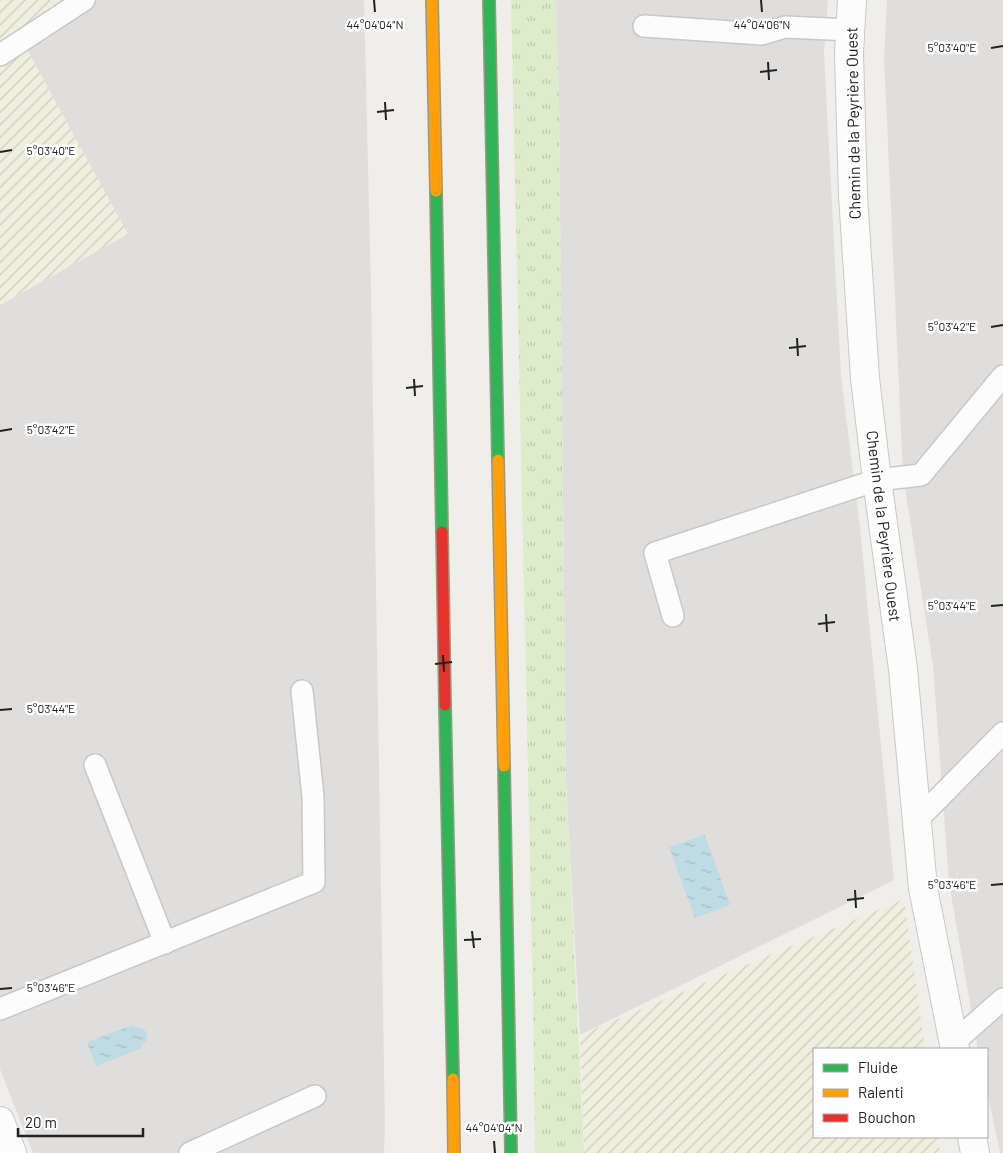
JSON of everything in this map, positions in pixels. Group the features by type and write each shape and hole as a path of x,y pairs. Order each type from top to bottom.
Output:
{"main road":[{"path":"432,0 454,1153"},
{"path":"489,0 511,1153"}],"street":[{"name":"Chemin de la Peyrière Ouest","path":"852,0 849,53 853,196 865,378 903,669 923,888 954,1046"},
{"path":"0,1121 12,1153"},
{"path":"972,1138 975,1153"}],"lane":[{"path":"0,55 84,0"},
{"path":"644,26 762,34 784,27 850,30"},
{"path":"673,616 655,553 877,480 921,475 1003,376"},
{"path":"0,1009 314,882 313,796 302,691"},
{"path":"917,820 1003,733"},
{"path":"96,765 165,943"},
{"path":"954,1046 1003,1000"},
{"path":"190,1153 315,1096"}],"shaded area":[{"path":"71,0 364,0 371,289 384,1153 33,1153 0,1069 0,305 127,234 23,42"},
{"path":"556,0 828,0 824,53 841,376 860,528 894,880 580,1035 566,781 559,105"},
{"path":"887,0 1003,0 1003,1153 1000,1153 988,1095 988,1048 978,1048 949,883 933,666 903,475 884,56"}],"green space":[{"path":"0,0 71,0 23,42 128,234 0,305"},
{"path":"511,0 556,0 559,105 566,781 584,1153 535,1153"},
{"path":"904,899 925,1048 813,1048 813,1138 938,1138 940,1153 584,1153 580,1035"}],"water":[{"path":"705,835 730,905 695,918 669,847"},
{"path":"133,1025 144,1029 147,1034 147,1040 141,1045 142,1048 96,1066 87,1042"}],"traffic: fast":[{"path":"489,0 498,460"},
{"path":"436,191 442,532"},
{"path":"445,705 453,1079"},
{"path":"504,766 511,1153"}],"traffic: slow":[{"path":"432,0 436,191"},
{"path":"498,460 504,766"},
{"path":"453,1079 454,1153"}],"traffic: jam":[{"path":"442,532 445,705"}]}
